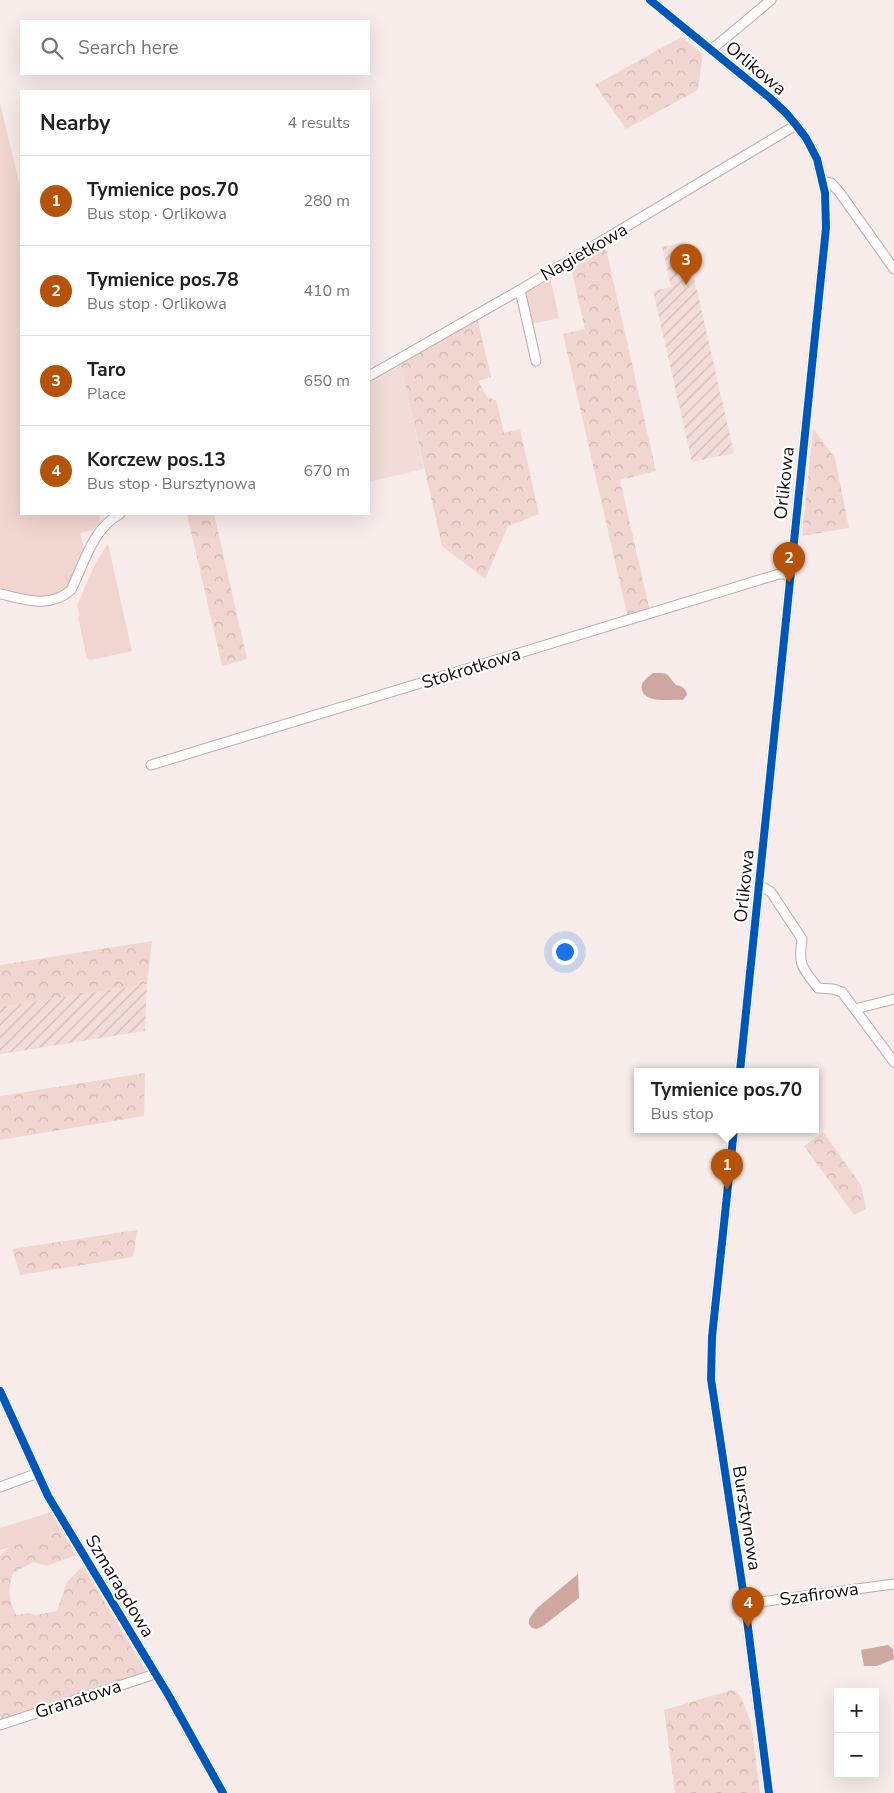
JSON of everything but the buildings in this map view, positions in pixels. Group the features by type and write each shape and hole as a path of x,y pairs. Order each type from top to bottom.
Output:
{"street":[{"name":"Orlikowa","path":"650,0 787,114 806,138 817,160 823,181 827,210 740,1068"},
{"path":"711,50 771,0"},
{"name":"Nagietkowa","path":"370,375 520,290 796,125"},
{"path":"823,181 831,183 840,193 894,269"},
{"path":"520,290 536,361"},
{"path":"0,594 40,602 64,596 70,590 95,538 102,528 119,515"},
{"name":"Stokrotkowa","path":"151,765 779,574 790,574"},
{"path":"759,885 771,892 802,939 799,958 803,968 818,988 842,992 894,1062"},
{"path":"855,1009 894,999"},
{"name":"Bursztynowa","path":"734,1133 712,1337 711,1379 745,1604 769,1793"},
{"name":"Szmaragdowa","path":"0,1391 48,1496 155,1674 223,1793"},
{"path":"0,1487 38,1474"},
{"name":"Szafirowa","path":"745,1604 894,1584"},
{"name":"Granatowa","path":"0,1725 155,1674"}],"shaded area":[{"path":"686,242 734,453 692,462 653,291 671,287 662,247"},
{"path":"400,361 424,469 370,482 370,378"},
{"path":"653,673 667,674 676,685 685,689 687,695 683,700 660,700 648,697 642,690 642,685 644,680"},
{"path":"147,984 145,1031 0,1054 0,1007"},
{"path":"578,1574 579,1598 543,1626 537,1629 532,1628 529,1624 529,1619 536,1609"},
{"path":"888,1645 893,1649 894,1659 877,1666 864,1666 861,1650"}],"green space":[{"path":"681,37 703,54 698,90 626,129 595,85"},
{"path":"0,103 20,187 20,515 99,515 101,523 92,530 80,533 85,552 66,591 37,598 1,589"},
{"path":"605,244 656,471 620,480 650,611 628,618 563,334 585,329 570,264"},
{"path":"550,276 559,318 532,324 524,290"},
{"path":"477,317 491,377 478,381 487,397 496,400 504,433 520,429 539,514 508,526 485,579 442,546 400,361"},
{"path":"813,428 835,458 849,528 802,536"},
{"path":"187,515 214,515 247,659 222,666"},
{"path":"108,544 132,651 91,660 87,659 77,605 96,562"},
{"path":"152,941 147,984 0,1007 0,965"},
{"path":"145,1073 144,1116 0,1140 0,1096"},
{"path":"823,1132 861,1185 866,1209 854,1215 804,1146"},
{"path":"137,1230 133,1257 20,1275 12,1249"},
{"path":"51,1512 62,1531 0,1550 0,1528"},
{"path":"62,1531 76,1555 47,1566 33,1562 13,1573 10,1594 16,1615 29,1613 36,1615 57,1611 67,1582 83,1566 146,1671 0,1720 0,1556 9,1547"},
{"path":"732,1690 740,1695 751,1723 760,1793 675,1793 664,1710"}],"cycle path":[{"path":"650,0 787,114 806,138 817,159 825,193 826,228 740,1068"},
{"path":"734,1133 712,1337 711,1379 745,1604 769,1793"},
{"path":"0,1391 48,1496 169,1696 223,1793"}],"place":[{"name":"Taro","path":"686,285"},
{"name":"Tymienice pos.78","path":"789,583"},
{"name":"Tymienice pos.70","path":"727,1190"},
{"name":"Korczew pos.13","path":"748,1628"}]}
